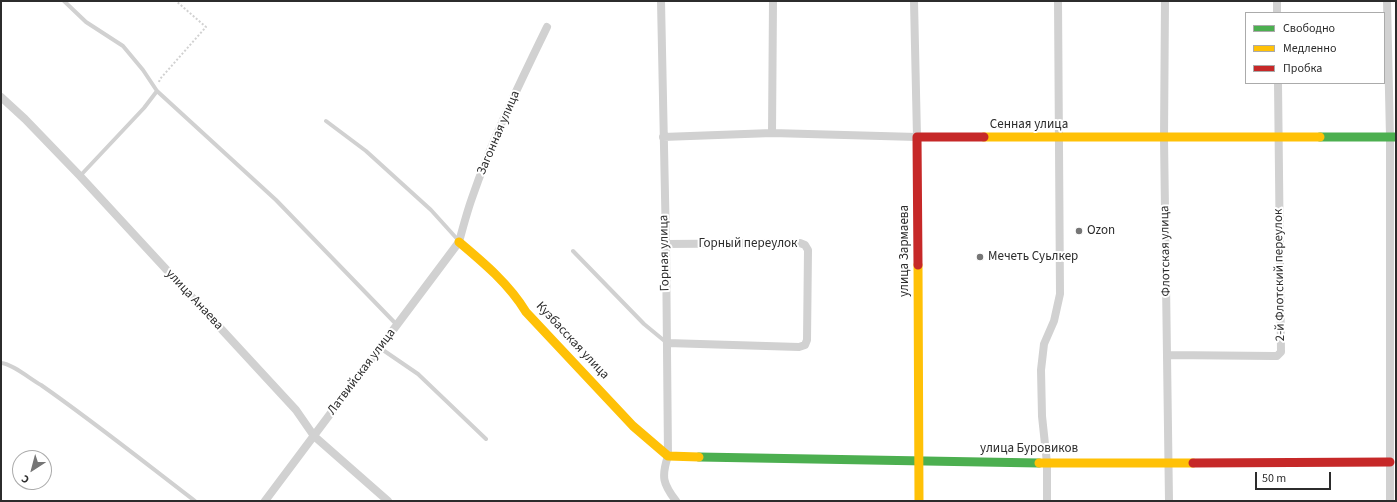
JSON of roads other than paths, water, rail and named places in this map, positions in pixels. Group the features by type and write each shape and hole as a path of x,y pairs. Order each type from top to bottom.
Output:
{"street":[{"name":"Горная улица","path":"661,1 666,244 668,456 664,478 668,490 676,501"},
{"path":"772,133 773,1"},
{"name":"улица Зармаева","path":"914,1 917,137 920,501"},
{"path":"1047,501 1047,462 1042,416 1041,370 1044,344 1054,321 1060,294 1058,1"},
{"name":"Флотская улица","path":"1165,1 1164,138 1169,501"},
{"path":"1277,1 1277,12"},
{"path":"1387,1 1393,137 1390,501"},
{"name":"Загонная улица","path":"459,242 472,198 484,167 516,92 547,27"},
{"name":"2-й Флотский переулок","path":"1167,355 1277,356 1281,352 1278,84"},
{"name":"улица Анаева","path":"1,97 25,119 80,176 296,410 314,436 388,501"},
{"name":"Сенная улица","path":"663,137 772,133 917,137 1059,138 1393,137"},
{"name":"Латвийская улица","path":"265,501 459,242"},
{"name":"Кузбасская улица","path":"459,242 492,270 518,297 526,312 633,426 668,456"},
{"name":"Горный переулок","path":"666,244 800,242 805,245 808,250 807,340 805,345 799,347 667,343"},
{"name":"улица Буровиков","path":"668,456 919,461 1390,462"}],"lane":[{"path":"64,1 86,22 123,46 157,90 276,200 398,325"},
{"path":"80,176 144,108 157,90"},
{"path":"326,121 366,151 431,210 459,242"},
{"path":"573,251 644,324 667,343"},
{"path":"380,348 418,374 486,439"},
{"path":"1,363 18,370 64,401 195,501"}],"place":[{"name":"Ozon","path":"1079,231"},
{"name":"Мечеть Суьлкер","path":"980,257"}]}
